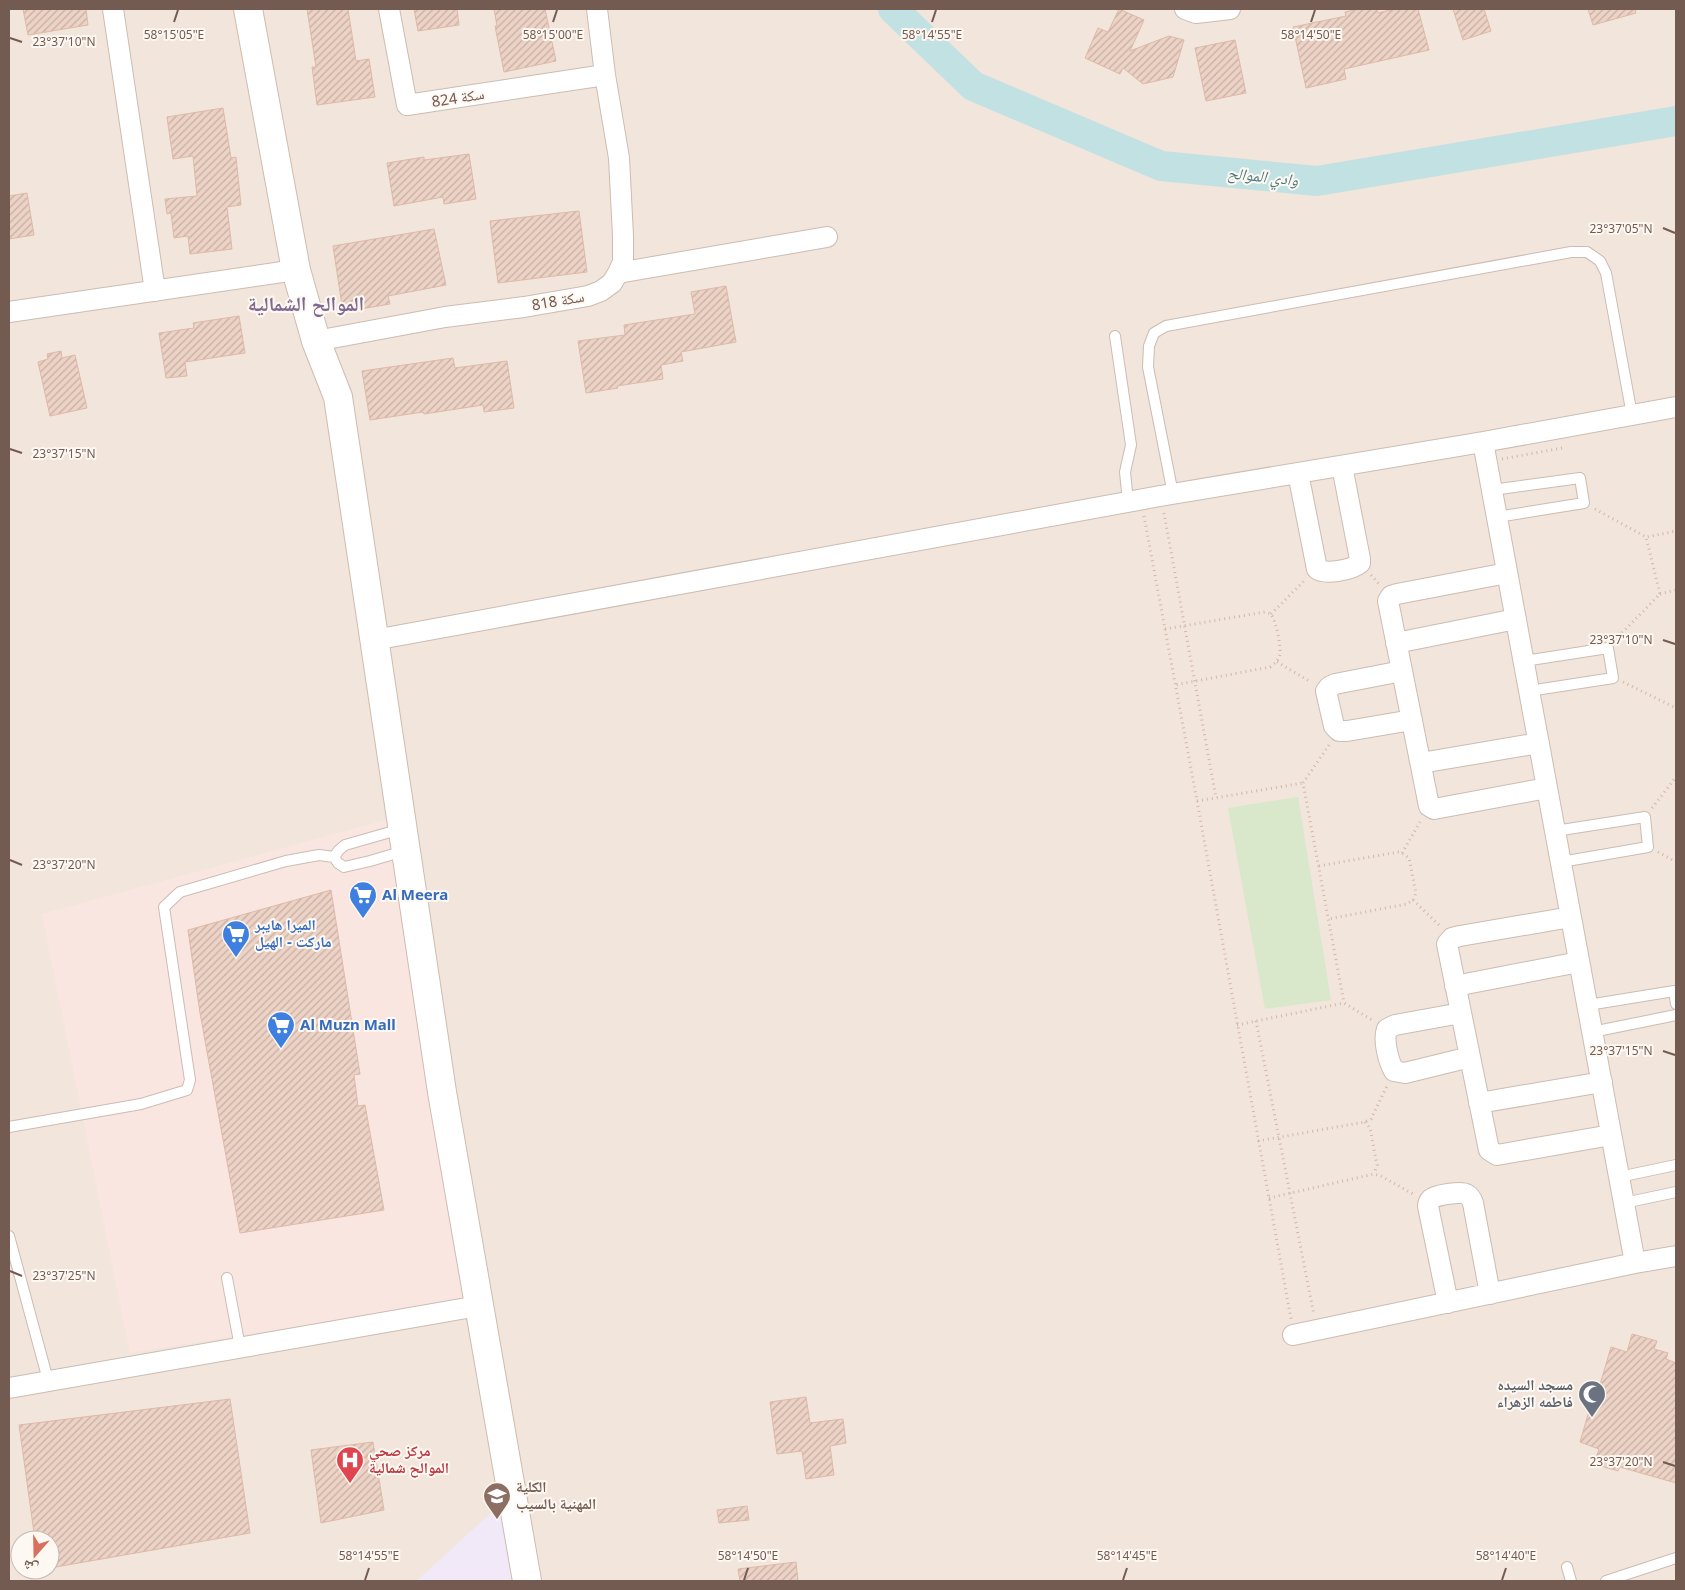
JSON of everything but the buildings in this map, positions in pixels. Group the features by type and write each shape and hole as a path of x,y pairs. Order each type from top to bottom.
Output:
{"street":[{"path":"113,9 155,291"},
{"path":"248,9 296,270 316,341 338,397 442,1092 527,1581"},
{"name":"سكة 824","path":"389,9 408,105 605,75"},
{"path":"597,9 605,75 619,158 623,262 618,273"},
{"path":"1184,9 1196,14 1230,9"},
{"path":"618,273 827,237"},
{"path":"9,312 296,270"},
{"name":"سكة 818","path":"316,341 445,317 588,296 601,291 612,283 618,273"},
{"path":"374,640 1150,498 1483,442 1676,407"},
{"path":"1483,442 1635,1263"},
{"path":"1298,473 1317,569 1326,572 1356,567 1360,564 1342,466"},
{"path":"1508,573 1398,594 1391,596 1388,601 1429,806 1434,809 1547,788"},
{"path":"1396,643 1516,619"},
{"path":"1402,671 1335,684 1329,687 1326,692 1334,726 1339,730 1347,731 1412,720"},
{"path":"1421,763 1539,743"},
{"path":"1571,917 1449,941 1455,986 1489,1150 1498,1155 1611,1135"},
{"path":"1455,986 1579,962"},
{"path":"1461,1013 1394,1025 1387,1029 1385,1036 1394,1071 1405,1073 1470,1057"},
{"path":"1479,1104 1602,1082"},
{"path":"1448,1303 1428,1206 1428,1203 1435,1197 1460,1192 1471,1198 1490,1294"},
{"path":"1293,1335 1676,1256"},
{"path":"9,1388 478,1306"}],"lane":[{"path":"1150,498 1148,367 1149,346 1154,333 1166,326 1571,252 1587,252 1600,262 1606,273 1632,415"},
{"path":"1115,336 1131,445 1125,472 1150,498"},
{"path":"1492,490 1580,478 1584,503 1497,517"},
{"path":"1524,662 1608,648 1613,678 1529,691"},
{"path":"1555,831 1645,816 1648,847 1561,862"},
{"path":"334,856 345,845 404,839"},
{"path":"334,856 338,863 344,867 370,861 404,839"},
{"path":"9,1127 141,1104 187,1090 190,1080 164,908 180,892 286,862 319,855 334,856"},
{"path":"1588,1005 1674,991 1676,1004"},
{"path":"1592,1032 1676,1015"},
{"path":"1619,1177 1676,1165"},
{"path":"1624,1203 1676,1192"},
{"path":"9,1236 48,1380"},
{"path":"227,1278 240,1347"},
{"path":"1606,1581 1676,1558"},
{"path":"1566,1567 1571,1581"}],"path":[{"path":"1150,498 1185,626 1216,798"},
{"path":"1150,498 1165,629 1293,1335"},
{"path":"1584,503 1646,537 1676,531"},
{"path":"1646,537 1660,594"},
{"path":"1360,564 1391,596"},
{"path":"1271,614 1317,569"},
{"path":"1608,648 1660,594 1676,590"},
{"path":"1165,629 1264,612 1271,614 1275,620 1280,654 1277,662 1270,667 1175,685"},
{"path":"1277,662 1326,692"},
{"path":"1613,678 1676,708"},
{"path":"1339,730 1303,783 1344,1003"},
{"path":"1645,816 1676,777"},
{"path":"1197,801 1303,783"},
{"path":"1402,853 1429,806"},
{"path":"1648,847 1676,862"},
{"path":"1318,866 1398,852 1402,853 1409,858 1416,893 1413,900 1406,904 1328,919"},
{"path":"1413,900 1449,941"},
{"path":"1237,1025 1344,1003 1387,1029"},
{"path":"1256,1021 1317,1330"},
{"path":"1258,1141 1365,1122 1371,1119 1394,1071"},
{"path":"1365,1122 1370,1128 1377,1165 1374,1174"},
{"path":"1269,1198 1374,1174 1382,1176 1428,1203"}],"shaded area":[{"path":"9,9 1676,9 1676,1581 9,1581"},
{"path":"389,819 467,1299 130,1353 42,914"},
{"name":"الكلية المهنية بالسيب","path":"507,1498 521,1581 416,1581 422,1576"}],"green space":[{"path":"1298,797 1331,1000 1265,1009 1228,808"}],"waterway":[{"name":"وادي الموالح","path":"893,9 973,86 1161,166 1317,181 1676,121"}],"place":[{"name":"Al Meera","path":"363,919"},
{"name":"الميرا هايبر ماركت - الهيل","path":"236,958"},
{"name":"Al Muzn Mall","path":"281,1049"},
{"name":"مسجد السيده فاطمه الزهراء","path":"1592,1418"},
{"name":"مركز صحي الموالح شمالية","path":"350,1484"},
{"name":"الكلية المهنية بالسيب","path":"497,1520"}],"district":[{"name":"الموالح الشمالية","path":"306,304"}]}
